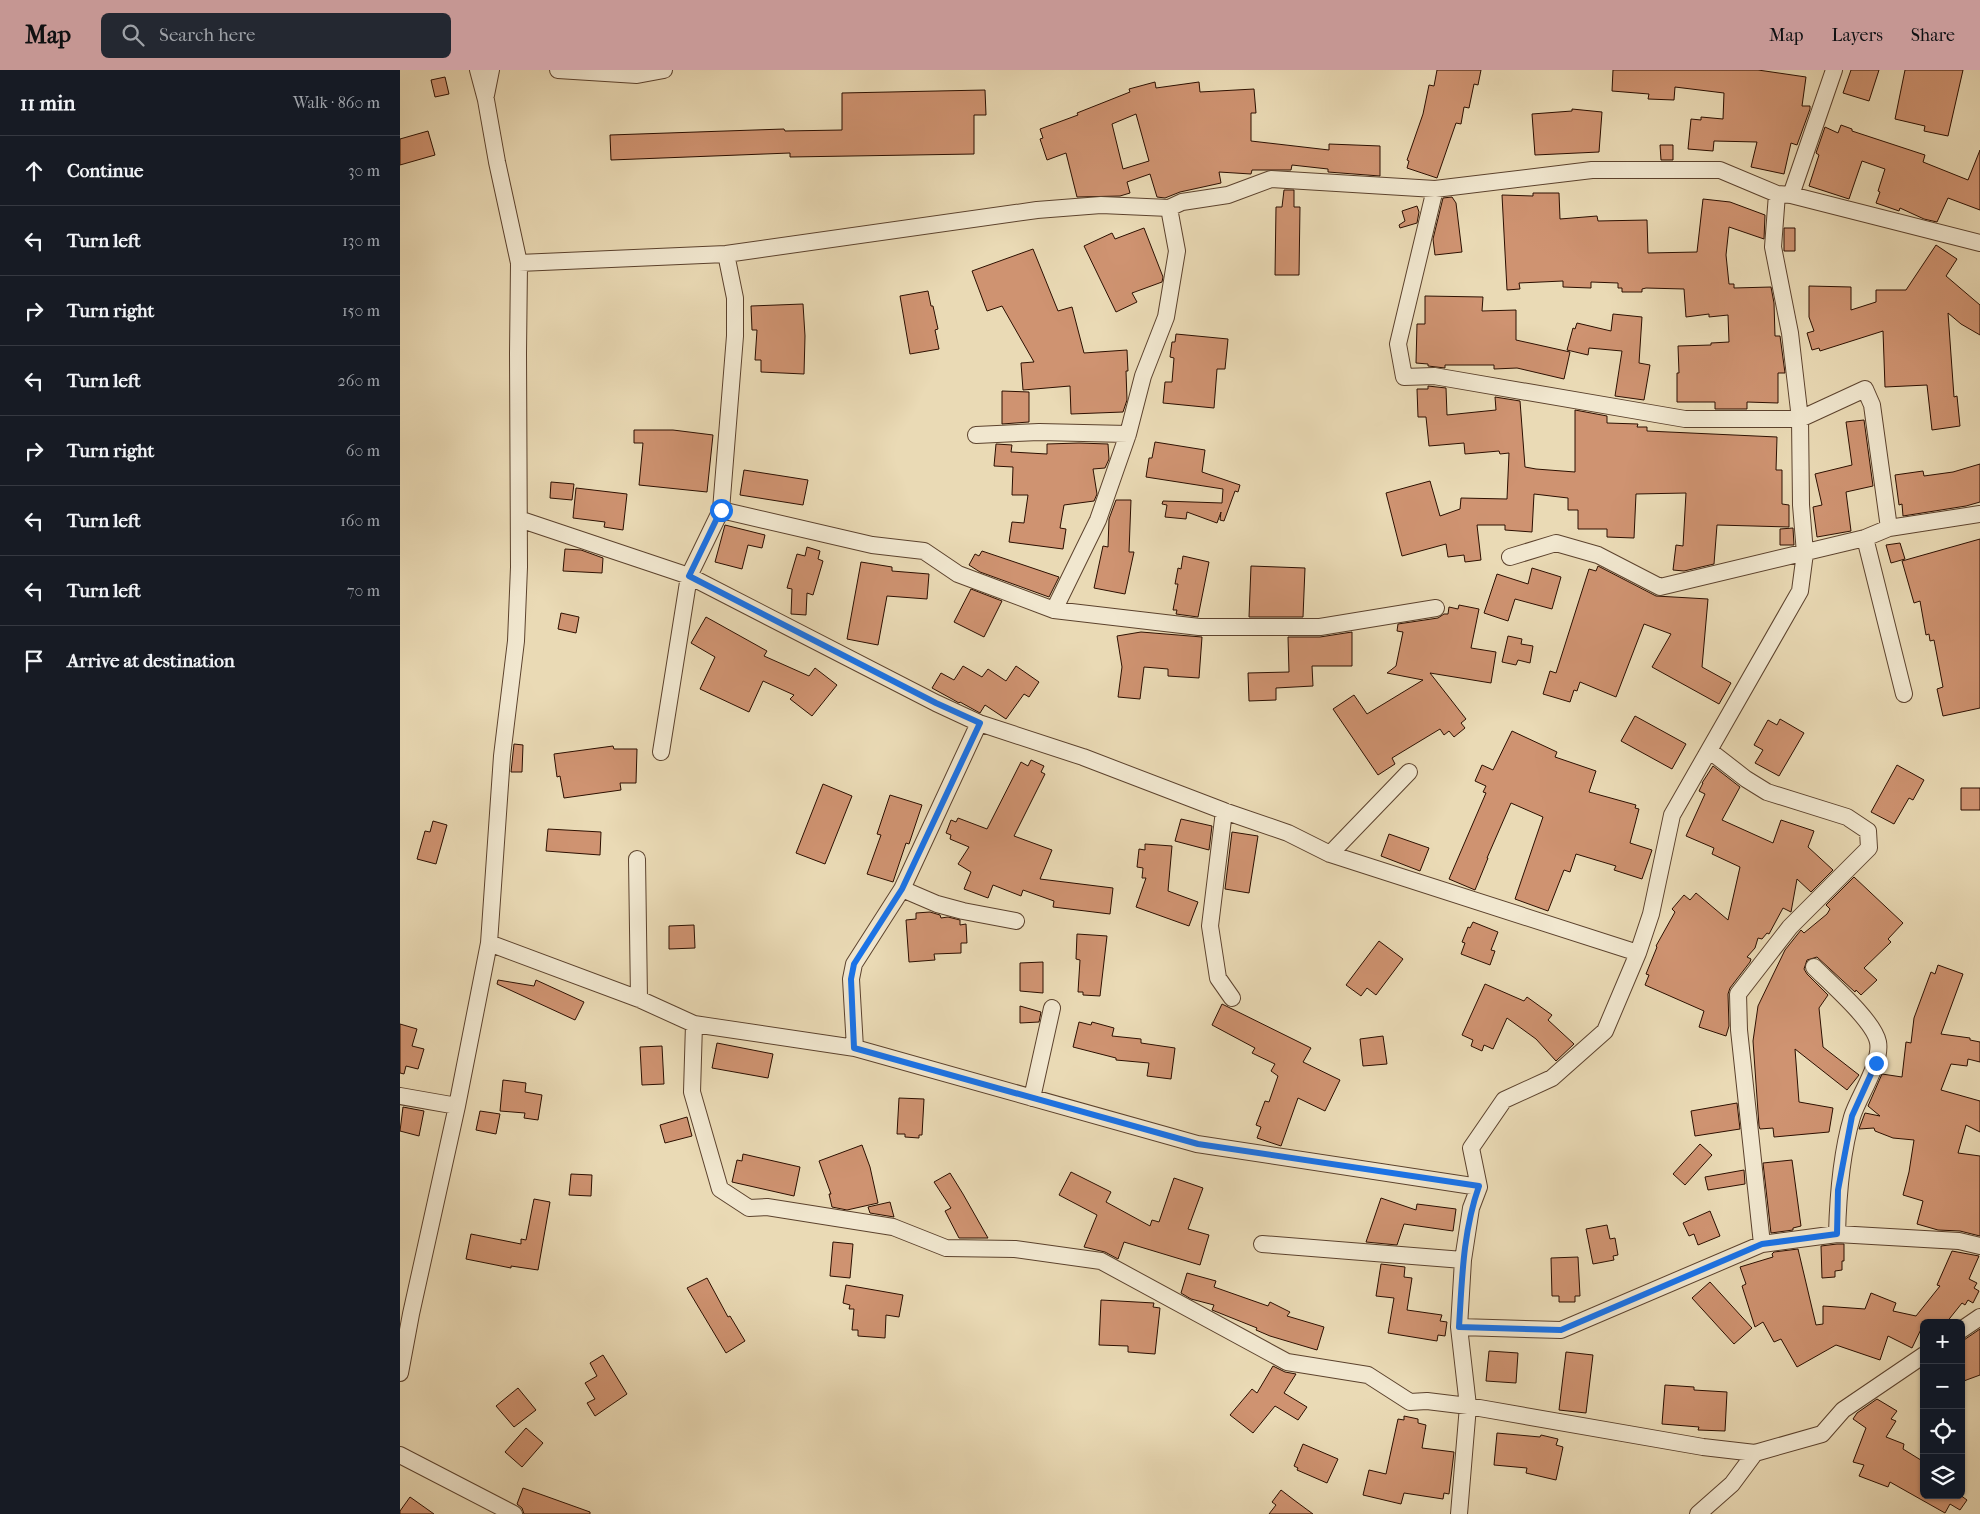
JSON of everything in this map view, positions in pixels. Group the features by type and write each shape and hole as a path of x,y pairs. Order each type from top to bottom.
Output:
{"street":[{"path":"400,1373 457,1106 488,943 502,756 516,641 519,519 519,263 497,162 486,100 478,70"},
{"path":"486,100 491,70"},
{"path":"558,70 637,76 664,70"},
{"path":"1459,1514 1468,1406 1459,1327 1463,1260 1471,1208 1479,1186 1471,1148 1504,1100 1552,1078 1605,1031 1638,953 1651,914 1672,814 1800,591 1805,553 1801,505 1800,419 1790,333 1772,247 1784,195 1834,70"},
{"path":"519,263 726,254 1037,210 1100,205 1169,208 1182,202 1228,194 1271,179 1434,189 1592,170 1720,170 1784,195 1980,242"},
{"path":"1434,189 1398,344 1404,377 1434,376 1685,420 1800,419 1865,389 1872,405 1889,528"},
{"path":"1054,610 1098,520 1128,434 1143,376 1166,317 1176,251 1169,208"},
{"path":"661,752 689,576 721,510 735,317 735,298 726,254"},
{"path":"976,435 1039,432 1128,434"},
{"path":"721,510 872,545 924,551 958,574 1054,610 1199,626 1320,627 1436,608"},
{"path":"1510,557 1556,543 1598,555 1660,587 1865,538 1889,528 1980,514"},
{"path":"519,519 689,576 936,703 980,723 1083,757 1224,811 1288,833 1330,854 1638,953"},
{"path":"1865,538 1904,694"},
{"path":"854,1048 851,979 854,964 902,889 980,723"},
{"path":"1710,750 1746,779 1767,792 1847,817 1868,831 1869,848 1790,927 1738,994 1739,1030 1762,1244"},
{"path":"1330,854 1409,772"},
{"path":"1224,811 1210,926 1218,978 1232,998"},
{"path":"637,859 639,999"},
{"path":"902,889 937,904 1016,921"},
{"path":"488,943 639,999 694,1024 854,1048 1198,1144 1479,1186"},
{"path":"1814,967 1867,1021 1878,1042 1876,1063 1852,1116 1838,1190 1837,1234"},
{"path":"1032,1098 1052,1008"},
{"path":"694,1024 692,1092 710,1159 720,1189 749,1208 767,1207 893,1228 946,1248 1015,1249 1101,1261 1287,1362 1368,1374 1410,1402 1427,1401 1468,1406 1703,1447 1755,1453 1822,1434 1843,1410 1920,1358"},
{"path":"400,1096 457,1106"},
{"path":"1459,1327 1561,1330 1762,1244 1837,1234 1958,1241 1980,1246"},
{"path":"1262,1244 1463,1260"},
{"path":"1965,1327 1980,1317"},
{"path":"1698,1514 1732,1484 1755,1453"},
{"path":"400,1455 514,1514"}],"building":[{"path":"1437,70 1481,70 1478,85 1474,84 1469,108 1464,107 1461,124 1456,123 1437,178 1407,168 1409,161 1407,160 1423,114 1429,85 1434,86"},
{"path":"1613,70 1758,70 1806,77 1802,106 1810,106 1810,109 1797,145 1791,143 1784,174 1751,167 1757,142 1714,141 1713,151 1688,149 1691,119 1701,120 1701,117 1723,119 1724,93 1675,87 1674,100 1648,99 1649,94 1612,91"},
{"path":"1851,70 1879,70 1869,101 1843,93"},
{"path":"1905,70 1963,70 1948,136 1924,131 1925,126 1895,119"},
{"path":"445,77 449,94 435,97 431,80"},
{"path":"1155,82 1156,88 1199,82 1200,92 1254,89 1256,113 1251,113 1251,141 1329,150 1329,144 1380,146 1380,176 1328,172 1328,169 1292,165 1291,170 1252,170 1251,174 1219,172 1221,183 1180,192 1165,198 1157,197 1150,174 1127,182 1130,193 1120,196 1077,197 1066,153 1047,160 1040,139 1043,138 1040,129 1078,115 1077,113 1130,92 1129,89","holes":["1136,114 1149,161 1123,169 1112,124"]},
{"path":"985,90 986,115 974,115 974,154 790,157 790,153 611,160 610,135 784,129 785,131 842,130 842,93"},
{"path":"1572,109 1602,112 1599,152 1535,155 1532,114 1572,111"},
{"path":"1841,125 1852,129 1852,131 1925,155 1923,162 1968,180 1980,150 1980,210 1948,198 1937,222 1924,219 1900,208 1899,211 1876,203 1885,169 1862,161 1849,199 1809,186 1819,155 1816,153 1825,127 1838,133"},
{"path":"428,131 435,155 400,165 400,139"},
{"path":"1660,145 1673,145 1673,160 1661,160"},
{"path":"1284,190 1294,190 1294,207 1300,207 1299,275 1275,275 1276,207 1282,207"},
{"path":"1533,193 1559,193 1560,219 1597,216 1598,221 1647,220 1648,253 1697,252 1703,199 1730,202 1765,215 1764,239 1729,227 1726,255 1729,284 1734,284 1734,288 1771,287 1774,303 1775,336 1780,336 1785,373 1778,373 1778,403 1747,402 1747,409 1715,409 1715,402 1677,402 1678,346 1711,345 1711,343 1729,342 1728,315 1709,317 1709,314 1686,317 1684,289 1646,288 1642,289 1642,292 1622,292 1622,288 1618,288 1618,283 1591,282 1591,288 1563,287 1563,281 1519,283 1520,289 1507,290 1502,195 1533,196"},
{"path":"1452,197 1456,203 1462,252 1435,255 1433,239 1443,198"},
{"path":"1417,206 1419,212 1417,223 1400,228 1399,225 1405,221 1402,211"},
{"path":"1144,228 1163,277 1162,282 1132,293 1137,302 1116,312 1084,246 1112,233 1115,239"},
{"path":"1784,228 1795,228 1795,251 1784,251"},
{"path":"1936,245 1957,259 1946,276 1980,305 1980,335 1961,324 1948,313 1954,397 1957,396 1960,426 1932,430 1927,385 1885,387 1883,331 1820,351 1819,348 1812,350 1807,333 1814,331 1809,317 1809,286 1851,287 1851,310 1876,302 1876,290 1906,290"},
{"path":"1033,249 1058,311 1072,307 1084,353 1127,350 1127,400 1123,412 1071,414 1070,386 1023,390 1021,363 1034,362 1002,306 987,311 972,271"},
{"path":"928,291 938,329 935,330 939,349 910,354 900,296"},
{"path":"1425,296 1483,297 1482,311 1516,310 1516,340 1570,352 1564,379 1517,368 1494,369 1494,365 1445,365 1445,368 1416,363 1417,324 1425,324"},
{"path":"803,304 805,336 804,374 761,372 761,360 755,360 757,330 752,330 751,306"},
{"path":"1613,314 1642,317 1639,363 1650,365 1644,400 1615,396 1622,351 1589,348 1588,355 1567,350 1573,328 1575,329 1577,323 1611,331"},
{"path":"1176,334 1228,339 1225,369 1217,369 1214,408 1163,403 1165,382 1172,382 1174,358 1170,357 1172,342 1175,342"},
{"path":"1428,386 1446,388 1447,415 1496,410 1495,397 1520,401 1525,467 1536,469 1575,472 1575,410 1607,416 1607,423 1638,424 1637,427 1647,427 1647,431 1777,437 1776,470 1782,470 1782,504 1789,505 1789,527 1717,525 1714,564 1684,571 1673,570 1676,545 1683,546 1686,493 1636,494 1634,538 1607,537 1607,529 1578,529 1578,510 1568,510 1568,498 1534,494 1532,532 1505,530 1505,525 1477,525 1481,560 1465,562 1464,555 1448,557 1446,544 1402,556 1386,493 1430,481 1440,516 1460,509 1461,498 1507,499 1509,453 1500,454 1499,451 1465,454 1464,443 1429,446 1426,417 1418,417 1417,389 1428,389"},
{"path":"1002,391 1029,392 1029,422 1002,424"},
{"path":"1864,420 1873,486 1846,492 1851,531 1817,537 1813,507 1822,505 1815,474 1852,465 1846,422"},
{"path":"634,430 673,430 713,435 707,492 639,485 643,443 634,443"},
{"path":"1155,442 1205,450 1202,472 1240,485 1238,492 1235,491 1224,521 1220,520 1221,512 1217,523 1187,512 1186,519 1165,517 1167,505 1162,504 1163,501 1222,503 1223,489 1146,477 1149,458 1152,458"},
{"path":"996,444 1012,445 1011,452 1047,454 1047,444 1108,444 1109,459 1105,468 1093,469 1097,494 1094,501 1064,505 1060,528 1066,529 1063,549 1009,542 1012,522 1024,523 1028,495 1012,495 1013,467 994,466"},
{"path":"1980,464 1980,502 1903,516 1902,504 1899,505 1895,475 1923,471 1924,476 1953,472"},
{"path":"744,470 808,480 803,505 740,495"},
{"path":"551,482 574,484 572,500 550,498"},
{"path":"576,488 627,494 623,530 604,527 605,522 573,518"},
{"path":"1116,500 1131,500 1129,552 1134,552 1125,594 1094,588 1103,546 1108,547 1109,519"},
{"path":"725,525 765,535 762,548 748,545 742,569 715,562"},
{"path":"1793,528 1794,545 1780,545 1780,529"},
{"path":"1980,539 1980,708 1943,716 1937,689 1943,687 1934,640 1930,641 1929,634 1926,635 1920,601 1914,603 1902,561"},
{"path":"1900,543 1905,559 1891,563 1886,545"},
{"path":"807,547 820,551 818,559 823,561 813,595 807,593 806,615 791,614 792,589 787,588 797,554 805,556"},
{"path":"565,549 581,550 603,558 602,573 563,571"},
{"path":"982,551 1059,577 1049,597 980,572 969,565 975,554 979,556"},
{"path":"1183,556 1209,562 1198,617 1176,614 1177,610 1173,610 1178,584 1175,584 1178,568 1181,569"},
{"path":"861,562 892,567 892,571 929,574 927,599 887,596 878,645 847,639"},
{"path":"1251,566 1305,568 1303,617 1249,617"},
{"path":"1598,566 1656,596 1708,599 1702,667 1731,683 1719,704 1652,667 1671,634 1644,624 1616,697 1580,682 1577,691 1574,690 1570,702 1543,694 1550,671 1556,673 1589,569 1596,571"},
{"path":"1532,568 1561,577 1552,609 1515,599 1508,621 1484,613 1497,574 1528,584"},
{"path":"971,589 1002,601 984,637 954,622"},
{"path":"1459,605 1479,609 1471,648 1496,652 1491,683 1430,673 1466,719 1461,723 1465,728 1454,737 1449,731 1444,735 1440,729 1392,758 1395,764 1378,775 1333,709 1354,695 1367,714 1423,680 1387,673 1396,666 1403,632 1397,631 1398,624 1438,618 1448,614 1449,607 1458,609"},
{"path":"561,613 579,617 576,633 558,629"},
{"path":"706,617 767,651 764,656 809,676 815,668 837,685 812,716 790,699 794,695 763,681 749,712 700,689 715,657 691,643"},
{"path":"1141,632 1202,637 1199,678 1168,676 1168,669 1144,667 1140,699 1118,697 1122,667 1117,636"},
{"path":"1352,632 1352,666 1312,666 1313,686 1276,688 1276,700 1249,701 1248,673 1289,672 1288,637 1320,637"},
{"path":"1508,636 1522,639 1521,644 1533,646 1530,663 1518,660 1516,665 1502,662"},
{"path":"963,666 982,677 988,669 1006,681 1016,666 1039,682 1029,697 1024,694 1006,719 985,705 980,713 932,688 941,673 954,680"},
{"path":"1635,716 1686,744 1672,769 1621,741"},
{"path":"1780,719 1804,733 1779,776 1755,763 1763,750 1754,745 1768,720 1777,725"},
{"path":"1512,731 1557,752 1555,757 1596,771 1589,792 1636,805 1635,808 1639,809 1630,843 1652,850 1642,879 1614,870 1616,866 1576,854 1570,872 1564,870 1548,911 1515,899 1543,817 1511,803 1475,890 1449,879 1486,793 1483,792 1486,786 1475,781 1482,765 1493,770"},
{"path":"514,744 523,745 522,772 511,772"},
{"path":"613,746 614,749 637,749 636,783 620,783 621,790 564,798 560,776 557,777 554,754"},
{"path":"1031,760 1044,766 1041,772 1045,774 1014,836 1052,850 1040,879 1113,888 1110,914 1053,907 1054,901 1023,890 1021,896 993,885 988,898 964,889 971,872 958,864 969,847 950,839 951,835 946,833 951,820 956,822 958,818 987,829 1021,762 1028,766"},
{"path":"1897,765 1924,780 1913,800 1909,798 1894,824 1871,812"},
{"path":"1713,766 1740,787 1722,820 1773,843 1781,820 1814,831 1808,847 1833,870 1811,892 1797,879 1791,912 1783,908 1769,934 1767,933 1762,939 1758,938 1755,948 1747,957 1751,959 1750,962 1730,988 1728,994 1729,1026 1726,1036 1699,1027 1704,1011 1645,985 1649,975 1646,974 1656,946 1675,912 1672,909 1684,895 1690,900 1696,893 1728,920 1740,867 1712,854 1714,848 1686,836 1705,794 1699,791 1702,783"},
{"path":"823,784 852,796 825,864 796,853"},
{"path":"1961,788 1980,788 1980,810 1961,810"},
{"path":"890,795 922,805 909,844 906,843 893,882 867,874 881,835 877,834"},
{"path":"1181,819 1212,826 1209,850 1175,841"},
{"path":"433,821 447,825 436,864 417,859 425,831 430,832"},
{"path":"548,829 601,832 600,855 546,851"},
{"path":"1232,832 1258,836 1249,893 1225,889"},
{"path":"1389,834 1429,848 1420,871 1381,856"},
{"path":"1145,844 1172,846 1168,891 1198,902 1189,926 1136,907 1146,878 1142,878 1143,868 1137,867 1139,849 1145,850"},
{"path":"1854,877 1903,923 1888,939 1891,942 1864,968 1877,980 1861,995 1856,990 1855,992 1817,957 1807,960 1804,969 1828,995 1819,1008 1823,1047 1859,1075 1847,1090 1795,1049 1799,1102 1833,1108 1829,1132 1774,1137 1773,1128 1760,1129 1759,1126 1753,1041 1758,1006 1785,950 1801,930 1804,933 1827,914 1830,909 1826,905"},
{"path":"930,912 940,915 941,918 948,917 960,920 960,925 966,924 967,943 961,943 961,953 934,954 935,960 909,962 906,920 916,919 916,913"},
{"path":"1473,922 1498,932 1491,950 1495,951 1490,965 1461,954 1465,943 1462,942 1468,927 1470,928"},
{"path":"694,925 695,948 669,949 669,926"},
{"path":"1077,934 1107,936 1100,996 1083,995 1083,992 1078,992 1080,960 1076,959"},
{"path":"1379,941 1403,959 1376,995 1367,988 1361,996 1346,985"},
{"path":"1043,962 1043,993 1020,991 1020,963"},
{"path":"1938,965 1963,974 1941,1034 1970,1038 1970,1040 1980,1042 1980,1062 1968,1059 1967,1066 1951,1064 1941,1090 1980,1101 1980,1132 1966,1125 1958,1153 1980,1156 1980,1236 1960,1231 1938,1230 1917,1224 1923,1201 1903,1195 1914,1140 1893,1138 1875,1131 1874,1128 1859,1129 1865,1113 1880,1116 1868,1106 1882,1074 1902,1077 1906,1042 1911,1043 1914,1018 1931,972 1935,974"},
{"path":"498,980 534,986 536,980 584,1002 575,1020 497,984"},
{"path":"1485,984 1524,1001 1527,997 1552,1015 1548,1020 1574,1044 1556,1061 1536,1039 1507,1018 1493,1049 1484,1045 1482,1051 1471,1046 1473,1040 1462,1035"},
{"path":"1222,1004 1311,1048 1303,1062 1340,1080 1325,1111 1298,1098 1281,1146 1257,1138 1261,1127 1256,1125 1265,1101 1269,1102 1278,1076 1271,1071 1275,1064 1252,1053 1255,1048 1212,1025"},
{"path":"1020,1006 1041,1012 1039,1022 1020,1023"},
{"path":"1079,1022 1091,1025 1092,1022 1114,1028 1112,1036 1141,1039 1141,1043 1175,1048 1171,1079 1147,1076 1149,1063 1116,1060 1116,1058 1073,1047"},
{"path":"400,1024 417,1029 412,1046 424,1049 418,1069 406,1066 404,1074 400,1073"},
{"path":"1383,1036 1387,1064 1363,1066 1360,1039"},
{"path":"717,1043 773,1054 768,1078 712,1068"},
{"path":"662,1046 664,1084 642,1085 640,1047"},
{"path":"503,1080 526,1083 525,1092 542,1095 538,1120 524,1118 525,1113 500,1111"},
{"path":"899,1098 924,1099 922,1135 919,1135 919,1138 905,1137 905,1134 897,1134"},
{"path":"1737,1103 1740,1129 1695,1136 1691,1111"},
{"path":"403,1107 424,1111 419,1136 400,1131"},
{"path":"480,1111 500,1114 496,1134 476,1130"},
{"path":"687,1117 692,1136 665,1143 660,1125"},
{"path":"1700,1144 1712,1155 1685,1185 1673,1174"},
{"path":"862,1145 870,1167 878,1203 847,1210 832,1207 829,1194 831,1194 819,1161"},
{"path":"743,1154 800,1167 794,1196 732,1182 737,1160 742,1161"},
{"path":"1792,1160 1801,1226 1793,1228 1793,1230 1771,1233 1763,1163"},
{"path":"1744,1170 1745,1184 1708,1190 1705,1177"},
{"path":"1071,1172 1111,1192 1106,1202 1150,1226 1152,1220 1159,1222 1174,1178 1203,1188 1188,1229 1209,1235 1200,1265 1124,1242 1118,1259 1105,1252 1084,1247 1097,1215 1059,1195"},
{"path":"950,1173 988,1238 959,1238 945,1211 951,1208 934,1182"},
{"path":"571,1174 592,1175 591,1196 569,1195"},
{"path":"1381,1198 1416,1210 1417,1204 1456,1209 1453,1231 1404,1224 1397,1245 1366,1242"},
{"path":"534,1199 550,1202 538,1270 511,1266 511,1268 466,1259 471,1234 521,1244 521,1239 526,1240"},
{"path":"890,1202 894,1217 870,1213 868,1207"},
{"path":"1710,1211 1720,1236 1698,1245 1694,1234 1689,1236 1683,1223"},
{"path":"1607,1225 1610,1239 1615,1238 1618,1255 1613,1256 1614,1260 1593,1264 1586,1229"},
{"path":"833,1242 853,1244 850,1278 830,1276"},
{"path":"1844,1244 1842,1270 1835,1271 1835,1277 1822,1278 1821,1246"},
{"path":"1798,1249 1816,1325 1823,1324 1823,1306 1865,1309 1871,1293 1896,1303 1893,1311 1916,1316 1940,1286 1937,1285 1952,1251 1979,1256 1969,1279 1977,1283 1974,1288 1979,1291 1973,1303 1968,1300 1965,1305 1962,1303 1949,1319 1920,1319 1920,1331 1912,1348 1888,1336 1880,1360 1836,1345 1797,1367 1781,1339 1774,1342 1763,1322 1755,1327 1742,1286 1746,1284 1740,1267 1773,1257 1772,1254 1774,1252"},
{"path":"1578,1257 1580,1296 1575,1296 1575,1302 1559,1302 1559,1296 1552,1296 1551,1258"},
{"path":"1381,1264 1405,1267 1404,1277 1412,1278 1407,1310 1442,1315 1440,1321 1447,1322 1445,1336 1438,1335 1437,1341 1388,1333 1394,1298 1376,1296"},
{"path":"1187,1273 1216,1281 1214,1287 1268,1306 1270,1302 1290,1312 1287,1316 1324,1327 1317,1350 1270,1336 1256,1330 1257,1328 1212,1310 1214,1305 1191,1299 1181,1293"},
{"path":"707,1278 728,1317 730,1316 745,1341 726,1353 687,1288"},
{"path":"1710,1282 1752,1328 1734,1344 1692,1298"},
{"path":"846,1285 903,1295 899,1317 886,1315 885,1338 858,1336 858,1330 852,1330 854,1309 849,1309 850,1305 843,1303"},
{"path":"1101,1300 1154,1303 1153,1307 1160,1308 1155,1354 1128,1352 1128,1346 1099,1345"},
{"path":"1980,1329 1980,1375 1965,1381 1965,1364 1965,1339"},
{"path":"1489,1351 1518,1353 1516,1383 1486,1381"},
{"path":"1566,1352 1593,1355 1586,1413 1559,1410"},
{"path":"603,1355 627,1394 595,1416 587,1403 595,1399 585,1383 597,1376 590,1363"},
{"path":"1273,1366 1285,1372 1296,1374 1284,1393 1307,1407 1298,1420 1275,1406 1253,1433 1230,1415 1252,1389 1257,1393"},
{"path":"1665,1385 1694,1387 1694,1390 1727,1392 1725,1431 1698,1430 1699,1427 1662,1424"},
{"path":"518,1388 536,1410 514,1427 496,1406"},
{"path":"1877,1399 1897,1411 1891,1419 1896,1421 1886,1437 1904,1444 1903,1449 1920,1460 1920,1499 1890,1482 1888,1487 1859,1476 1864,1465 1853,1462 1866,1428 1853,1419 1857,1413"},
{"path":"1404,1416 1418,1419 1418,1423 1426,1425 1422,1448 1454,1452 1449,1494 1444,1493 1443,1499 1404,1493 1401,1504 1363,1495 1369,1470 1386,1474 1398,1419 1404,1420"},
{"path":"526,1428 543,1443 522,1467 505,1452"},
{"path":"1497,1433 1540,1437 1541,1435 1558,1439 1556,1445 1563,1447 1556,1480 1526,1473 1527,1468 1494,1465"},
{"path":"1303,1444 1338,1459 1327,1483 1297,1470 1298,1468 1294,1466"},
{"path":"523,1488 590,1512 590,1514 524,1514 522,1508 517,1504"},
{"path":"1281,1490 1313,1514 1269,1514 1276,1505 1272,1502"},
{"path":"410,1497 434,1514 400,1514 400,1511"},
{"path":"1920,1499 1967,1500 1960,1510 1950,1504 1945,1513"}],"route":[{"path":"721,510 689,576 936,703 980,723 902,889 854,964 851,979 854,1048 1198,1144 1479,1186 1471,1208 1463,1260 1459,1327 1561,1330 1762,1244 1837,1234 1838,1190 1852,1116 1876,1063"}]}
